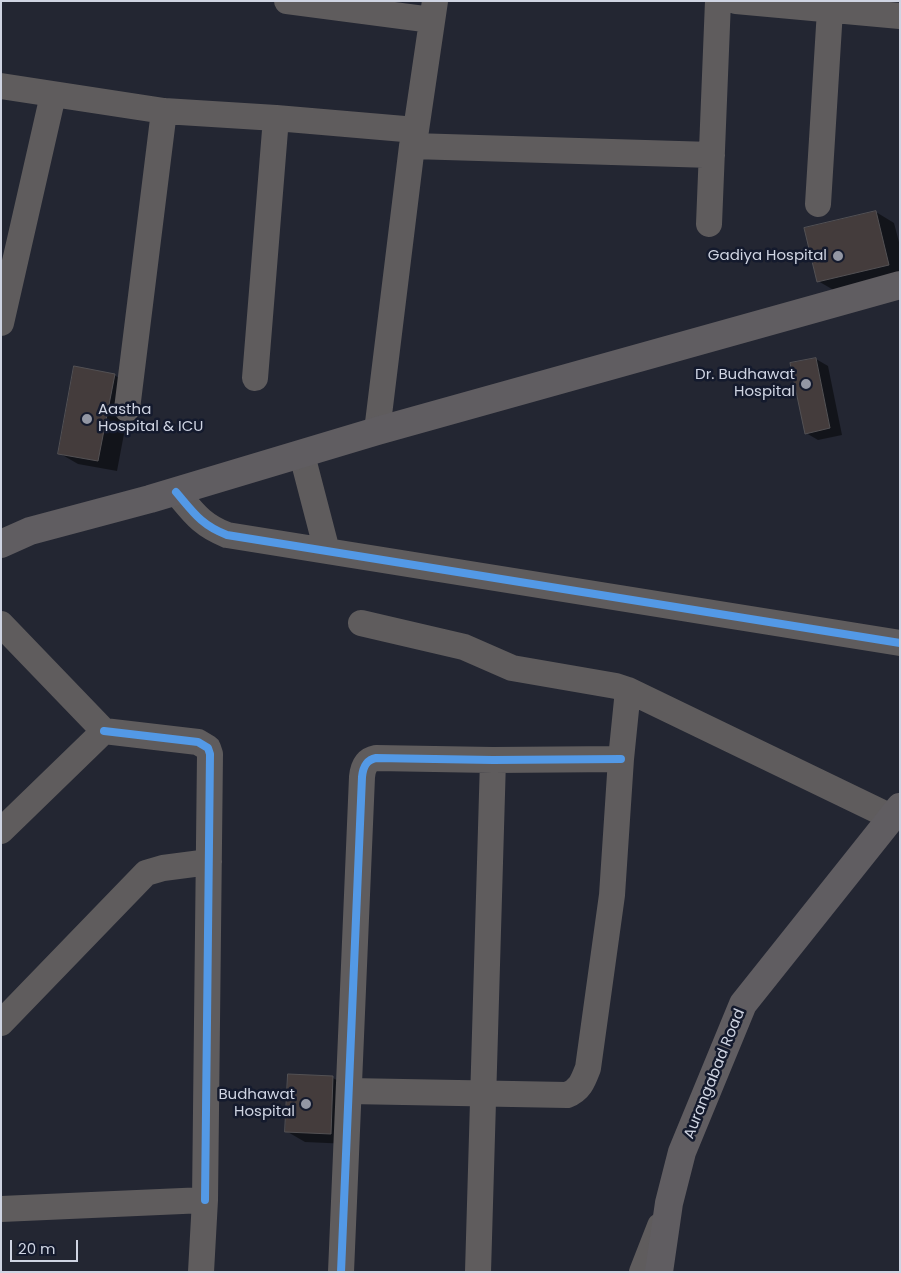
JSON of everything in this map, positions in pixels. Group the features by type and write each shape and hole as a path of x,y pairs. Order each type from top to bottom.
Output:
{"main road":[{"path":"1,544 30,531 176,492 377,431 900,285"},
{"name":"Aurangabad Road","path":"659,1272 669,1203 682,1152 743,1004 896,812"}],"street":[{"path":"287,1 433,11 414,138 377,431"},
{"path":"709,224 718,1"},
{"path":"736,1 900,16"},
{"path":"818,204 830,10"},
{"path":"1,86 164,111 276,118 414,138 712,155"},
{"path":"1,323 7,268 53,95"},
{"path":"127,409 164,111"},
{"path":"255,378 276,118"},
{"path":"302,455 327,551"},
{"path":"176,492 201,522 212,529 227,534 900,643"},
{"path":"361,623 464,647 512,668 616,686 628,690 896,812"},
{"path":"1,624 104,731 198,742 208,748 210,754 206,1200 201,1272"},
{"path":"349,1091 567,1095 575,1092 583,1084 588,1068 612,895 621,759 628,690"},
{"path":"1,832 104,731"},
{"path":"341,1272 363,770 370,759 376,758 492,760 621,759"},
{"path":"478,1272 492,760"},
{"path":"1,1023 146,874 163,868 209,862"},
{"path":"1,1209 206,1200"},
{"path":"642,1272 669,1203"}],"building":[{"path":"876,211 889,265 817,282 804,228"},
{"path":"816,358 830,428 805,434 790,363"},
{"path":"74,366 115,374 98,461 58,454"},
{"path":"288,1074 333,1076 331,1134 285,1132"}],"cycle path":[{"path":"176,492 204,522 227,535 900,643"},
{"path":"104,731 198,742 208,748 210,754 205,1200"},
{"path":"341,1272 362,777 366,764 376,758 493,760 621,759"}],"place":[{"name":"Gadiya Hospital","path":"838,256"},
{"name":"Dr. Budhawat Hospital","path":"806,384"},
{"name":"Aastha Hospital & ICU","path":"87,419"},
{"name":"Budhawat Hospital","path":"306,1104"}]}
